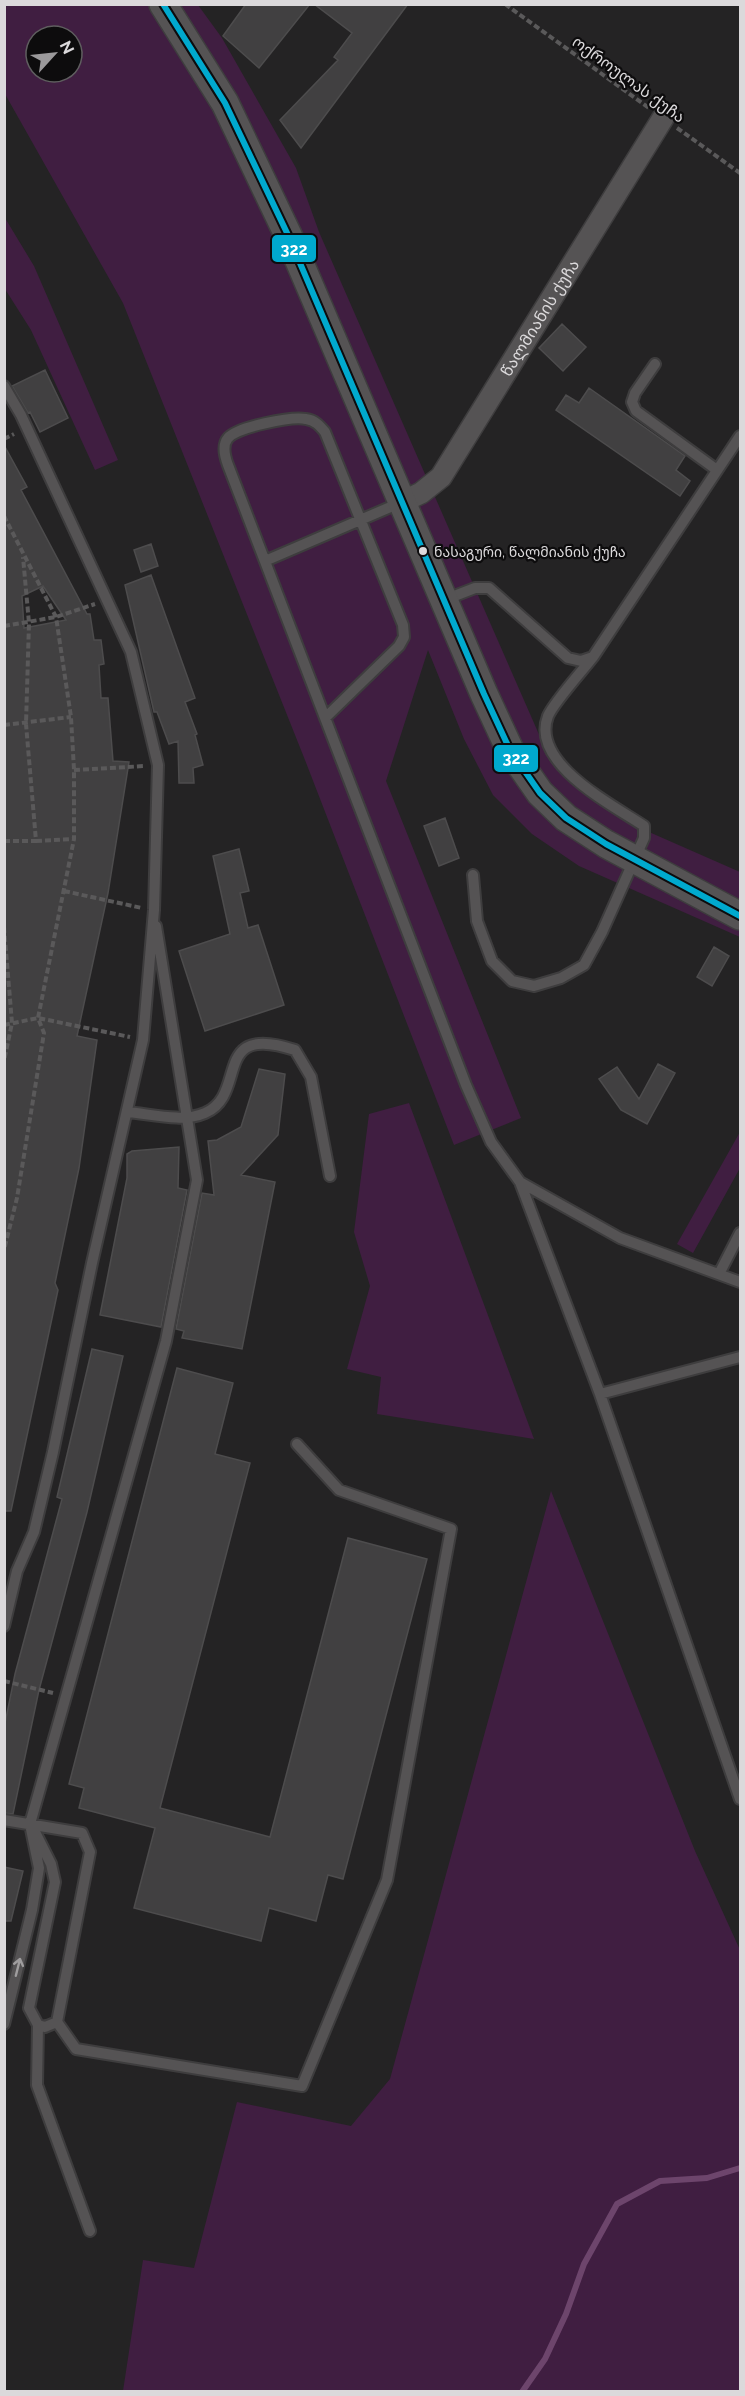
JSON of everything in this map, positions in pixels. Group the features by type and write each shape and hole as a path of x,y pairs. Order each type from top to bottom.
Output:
{"street":[{"path":"163,4 225,103 256,166 288,235 510,750 540,793 566,818 606,844 741,916"},
{"name":"წალმიანის ქუჩა","path":"402,502 421,493 441,477 663,118"}],"lane":[{"path":"655,364 635,393 632,402 636,411 717,471"},
{"path":"4,386 21,415 131,652 158,765 154,910 143,1040 34,1532 17,1571 4,1626"},
{"path":"325,718 399,646 404,637 403,625 325,432 318,424 306,418 238,430 227,439 224,454 325,718 466,1086 491,1142 520,1182 600,1394 740,1799"},
{"path":"473,875 477,921 492,961 512,981 534,986 561,978 584,965 602,932 644,838 644,826 573,777 550,753 544,732 549,714 593,657 741,436"},
{"path":"265,561 402,502"},
{"path":"444,600 475,588 489,588 568,658 581,662 593,657"},
{"path":"4,2024 32,1910 39,1868 30,1824 166,1341 197,1180 154,910"},
{"path":"127,1112 187,1118 211,1110 224,1098 236,1057 251,1045 277,1044 295,1050 311,1077 330,1176"},
{"path":"520,1182 620,1238 741,1282"},
{"path":"719,1274 741,1233"},
{"path":"600,1394 741,1357"},
{"path":"4,1820 82,1833 90,1852 57,2022 76,2049 302,2086 387,1880 451,1529 339,1490 297,1444"},
{"path":"4,1568 17,1571"},
{"path":"30,1824 51,1864 55,1882 29,2008 38,2025 36,2085 90,2231"},
{"path":"38,2025 45,2027 57,2022"}],"path":[{"name":"ოქროულას ქუჩა","path":"505,4 741,173"},
{"path":"4,516 56,617 71,717 74,770 74,839 38,1018 44,1033 17,1198 4,1250"},
{"path":"23,553 29,622 26,724 36,841"},
{"path":"4,626 56,617 107,600"},
{"path":"4,725 71,717"},
{"path":"74,770 158,765"},
{"path":"4,841 74,839"},
{"path":"64,891 154,910"},
{"path":"4,927 12,1023 4,1061"},
{"path":"4,1025 38,1018 143,1040"},
{"path":"4,1681 66,1696"}],"shaded area":[{"path":"4,5 198,5 222,38 296,168 319,232 548,755 577,784 649,832 740,872 740,937 579,866 532,834 493,795 464,739 428,650 386,781 521,1118 454,1145 305,760 123,303 5,94"},
{"path":"5,218 34,266 118,460 95,470 31,330 5,289"},
{"path":"409,1103 534,1439 377,1414 381,1377 347,1369 370,1286 354,1232 369,1114"},
{"path":"740,1132 740,1168 693,1253 677,1244"},
{"path":"551,1491 695,1851 740,1950 740,2391 123,2391 143,2260 194,2268 237,2102 351,2126 390,2079"}],"building":[{"path":"246,4 310,4 259,68 223,36"},
{"path":"314,4 408,4 301,148 280,120 338,60 334,57 352,33"},
{"path":"562,324 586,347 563,371 539,348"},
{"path":"45,370 68,418 40,432 30,412 28,413 12,386"},
{"path":"589,388 685,456 676,470 690,481 680,496 556,410 566,395 579,403"},
{"path":"4,445 27,487 21,490 87,614 90,614 94,640 101,640 104,664 99,665 101,698 108,698 113,761 129,762 108,893 77,1036 97,1040 79,1168 55,1283 58,1290 11,1511 4,1511","holes":["43,586 66,620 24,628 22,596"]},
{"path":"151,544 158,566 141,572 134,550"},
{"path":"151,575 195,698 185,702 197,734 195,735 203,765 193,768 194,783 179,783 178,741 169,744 157,712 154,712 125,585"},
{"path":"445,818 459,858 439,866 424,826"},
{"path":"239,849 249,891 240,893 248,928 258,925 284,1005 205,1031 179,951 230,934 213,856"},
{"path":"714,947 729,956 712,986 697,977"},
{"path":"658,1064 675,1073 647,1124 621,1110 599,1079 617,1067 639,1099"},
{"path":"259,1069 285,1074 278,1135 241,1175 275,1182 242,1349 182,1338 184,1331 176,1329 202,1193 214,1195 208,1141 217,1140 241,1127"},
{"path":"179,1147 178,1188 187,1190 161,1327 100,1315 127,1178 127,1154 132,1151"},
{"path":"92,1349 123,1356 87,1512 39,1690 13,1814 4,1813 4,1728 15,1674 62,1499 57,1497"},
{"path":"177,1368 233,1383 215,1454 250,1463 160,1808 270,1837 348,1538 427,1559 343,1879 328,1875 316,1921 269,1908 261,1941 134,1908 155,1828 79,1808 84,1788 69,1784"},
{"path":"4,1867 23,1871 11,1921 4,1921"}],"waterway":[{"path":"522,2392 545,2359 566,2314 584,2264 617,2204 660,2181 707,2178 740,2168"}],"transit line":[{"name":"322","path":"163,4 225,103 288,235 510,750 540,793 566,818 606,844 740,916"}],"place":[{"name":"ნასაგური, წალმიანის ქუჩა","path":"423,551"}]}
